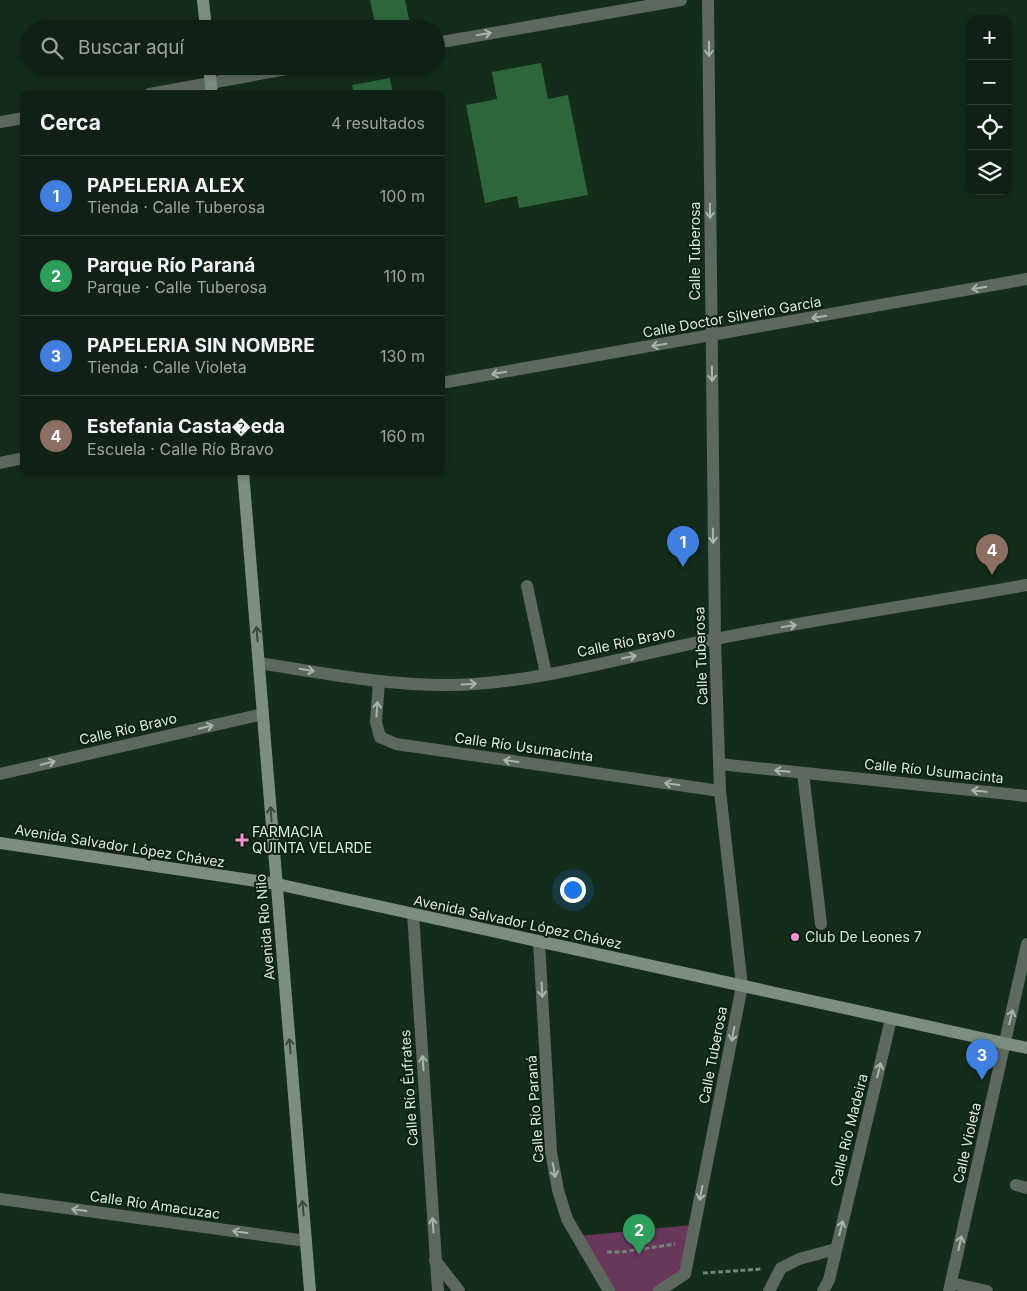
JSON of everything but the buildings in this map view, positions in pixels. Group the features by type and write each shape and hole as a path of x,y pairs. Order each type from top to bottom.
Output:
{"street":[{"path":"203,0 205,20"},
{"path":"445,41 681,0"},
{"name":"Calle Tuberosa","path":"685,1274 742,986 720,791 719,764 715,639 708,0"},
{"path":"211,75 212,88"},
{"path":"191,90 212,88 266,75"},
{"path":"0,122 20,119"},
{"name":"Calle Doctor Silverio García","path":"445,382 1027,279"},
{"path":"0,463 20,459"},
{"name":"Avenida Río Nilo","path":"244,475 310,1291"},
{"name":"Calle Río Bravo","path":"259,663 379,682 452,685 492,682 546,674 715,639 1027,585"},
{"path":"527,586 546,674"},
{"name":"Calle Río Usumacinta","path":"379,682 376,722 380,736 396,744 720,791"},
{"name":"Calle Río Bravo","path":"0,774 264,714"},
{"name":"Calle Río Usumacinta","path":"719,764 1027,796"},
{"path":"803,773 821,924"},
{"name":"Avenida Salvador López Chávez","path":"0,843 277,884 1027,1048"},
{"name":"Calle Río Éufrates","path":"413,914 438,1291"},
{"name":"Calle Río Paraná","path":"539,942 551,1152 558,1190 568,1219 609,1291"},
{"name":"Calle Violeta","path":"950,1287 1027,944"},
{"name":"Calle Río Madeira","path":"823,1291 829,1280 891,1019"},
{"name":"Calle Río Amacuzac","path":"0,1199 306,1241"},
{"path":"768,1291 781,1268 799,1259 836,1249"},
{"path":"436,1260 460,1291"},
{"path":"659,1291 685,1274"},
{"path":"950,1287 986,1291"}],"path":[{"path":"585,1251 622,1252 667,1246 692,1240"},
{"path":"685,1274 781,1268"}],"shaded area":[{"path":"692,1225 683,1273 655,1291 611,1291 579,1236"}],"place":[{"name":"PAPELERIA ALEX","path":"683,567"},
{"name":"Estefania Casta�eda","path":"992,575"},
{"name":"FARMACIA QUINTA VELARDE","path":"242,840"},
{"name":"Club De Leones 7","path":"795,937"},
{"name":"PAPELERIA SIN NOMBRE","path":"982,1080"},
{"name":"Parque Río Paraná","path":"639,1255"}]}
